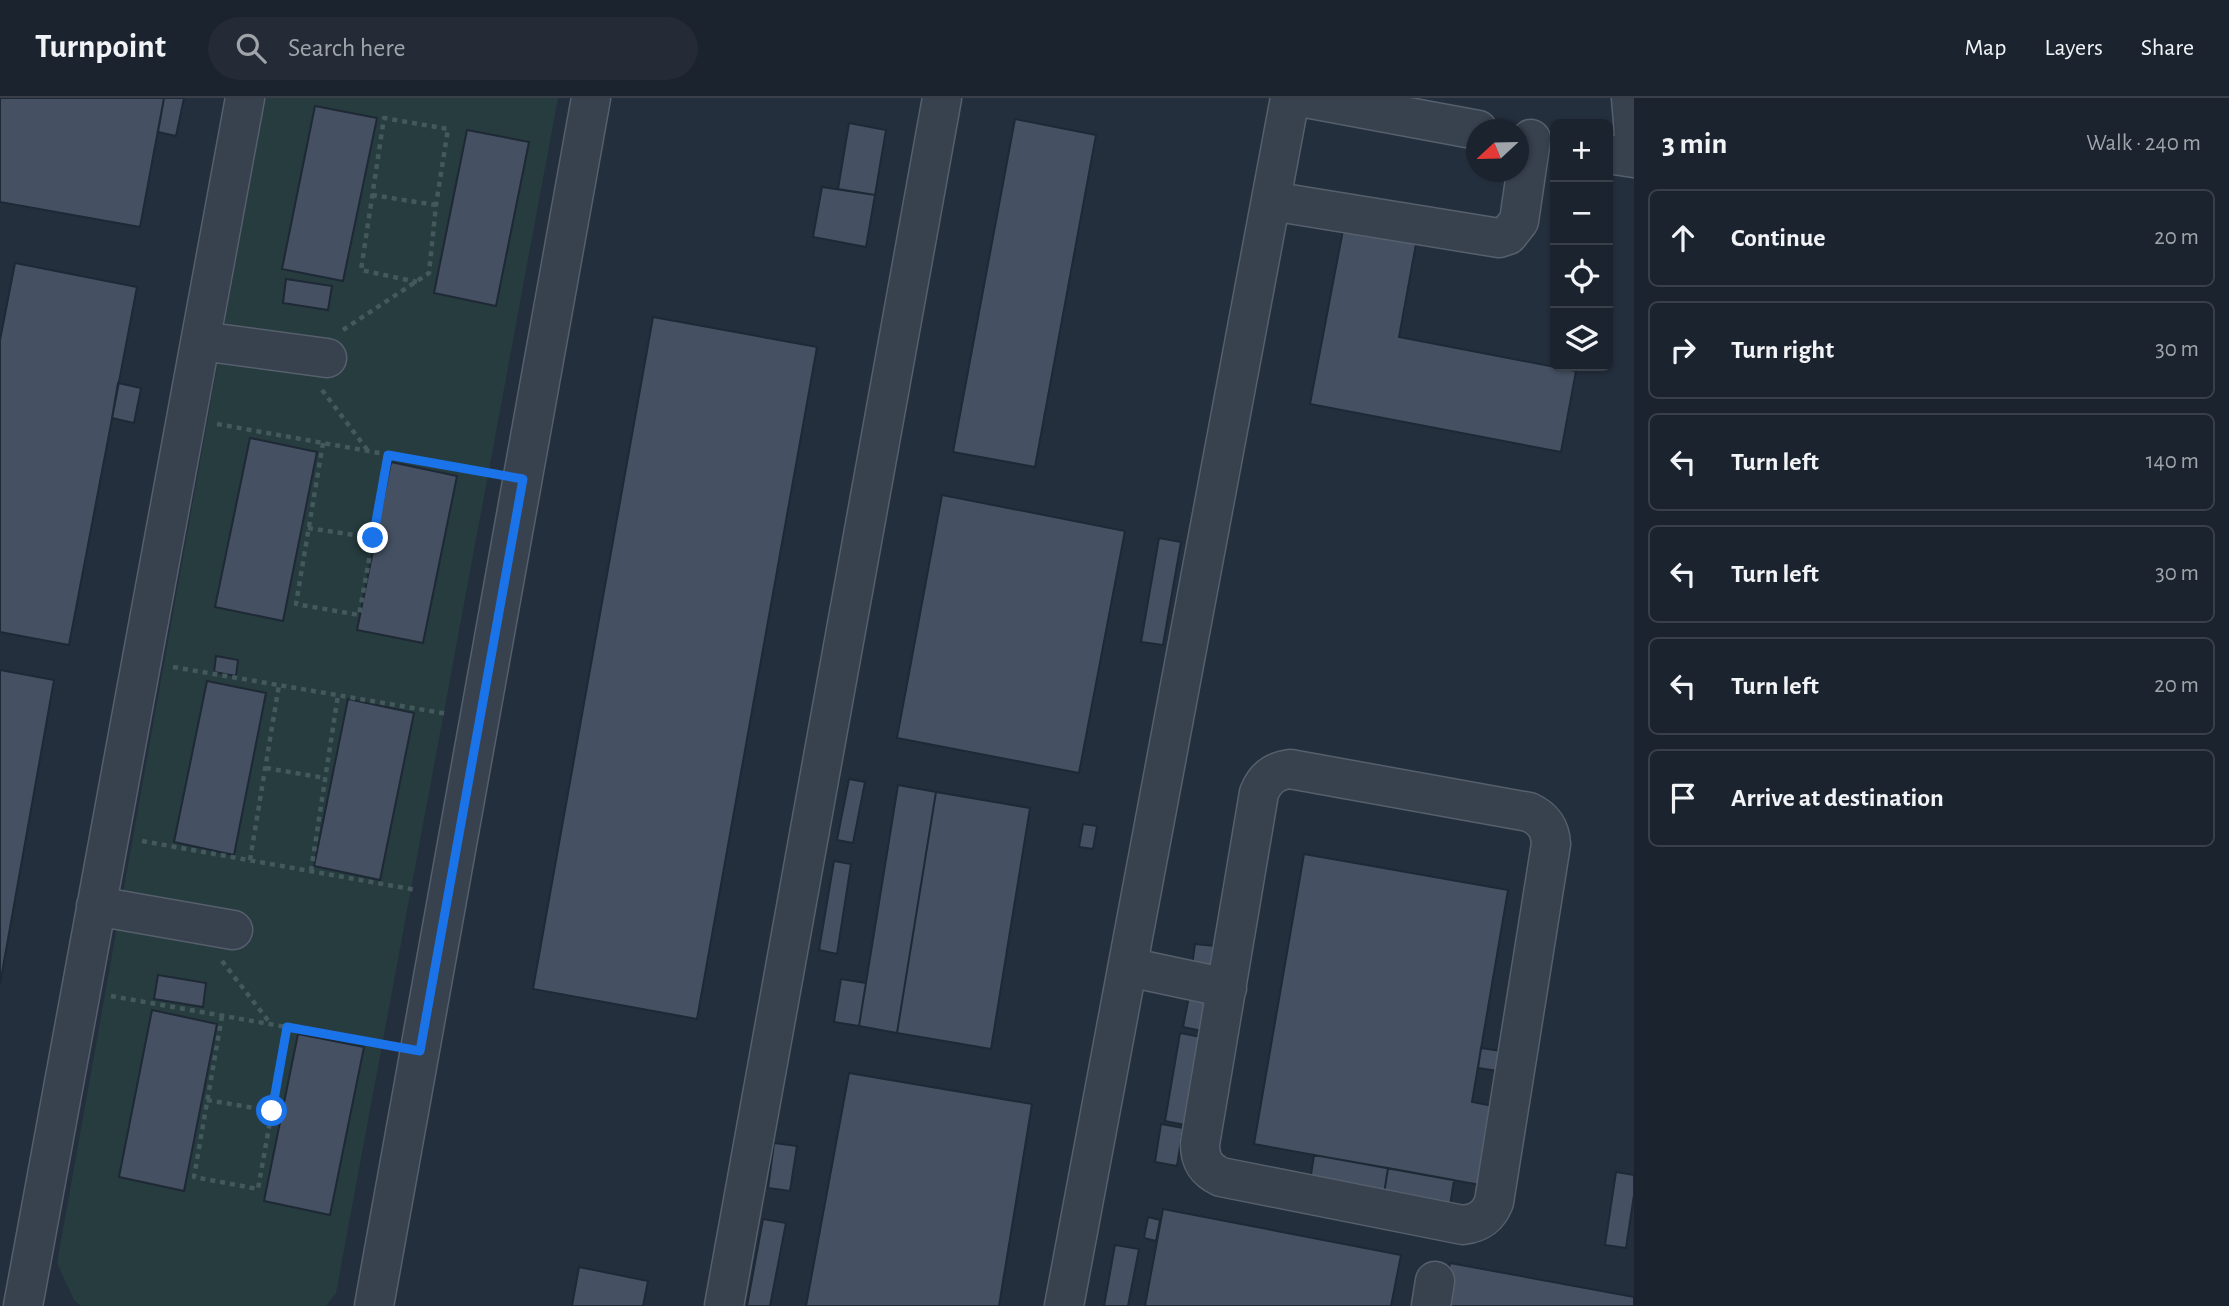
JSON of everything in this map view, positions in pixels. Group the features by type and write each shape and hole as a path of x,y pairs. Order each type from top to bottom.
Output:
{"lane":[{"path":"23,1306 245,98"},
{"path":"374,1306 591,98"},
{"path":"724,1306 942,98"},
{"path":"1064,1306 1290,98"},
{"path":"1306,98 1466,128"},
{"path":"1631,98 1634,134"},
{"path":"1271,201 1499,238 1507,235 1519,221 1535,140"},
{"path":"1613,154 1634,158"},
{"path":"201,341 327,358"},
{"path":"1290,769 1529,812 1539,816 1546,824 1551,844 1494,1202 1483,1220 1462,1225 1221,1177 1211,1172 1200,1155 1200,1144 1227,988 1259,793 1270,775 1290,769"},
{"path":"96,906 233,930"},
{"path":"1128,967 1227,988"}],"path":[{"path":"384,118 448,129 436,205 429,273 417,282 361,270 384,118"},
{"path":"372,195 436,205"},
{"path":"186,419 523,479"},
{"path":"323,443 296,604 359,615 388,455"},
{"path":"308,528 373,538"},
{"path":"141,662 480,720"},
{"path":"250,860 279,685"},
{"path":"311,871 338,695"},
{"path":"266,768 325,778"},
{"path":"109,835 448,896"},
{"path":"193,923 270,1024"},
{"path":"81,991 420,1051"},
{"path":"222,1016 194,1177 258,1189 287,1027"},
{"path":"207,1100 272,1111"}],"green space":[{"path":"265,98 558,98 336,1293 326,1306 81,1306 74,1300 57,1263","holes":["377,119 343,281 283,269","467,130 529,143 496,306 434,293","250,438 317,452 283,621 215,606","391,462 457,476 423,643 357,629","207,681 266,694 234,854","348,699 413,713 380,880 314,866","152,1011 217,1024 184,1190 119,1177","298,1034 364,1048 330,1215 264,1201"]}],"building":[{"path":"0,98 164,98 140,227 0,202"},
{"path":"164,98 184,98 176,136 158,132"},
{"path":"315,106 377,118 343,281 282,269"},
{"path":"1015,119 1096,135 1035,467 953,452"},
{"path":"849,123 886,130 875,195 838,189"},
{"path":"467,130 529,142 496,306 434,293"},
{"path":"822,187 875,195 866,247 813,237"},
{"path":"1343,230 1416,244 1399,337 1550,366 1550,371 1576,371 1561,452 1310,404"},
{"path":"15,263 137,287 69,645 0,632 0,340"},
{"path":"286,279 332,286 328,310 283,303"},
{"path":"653,317 817,347 697,1019 533,989"},
{"path":"118,383 141,388 134,423 112,418"},
{"path":"250,438 317,452 283,621 215,607"},
{"path":"391,462 457,476 423,643 357,630"},
{"path":"942,495 1125,531 1079,773 897,738"},
{"path":"1159,538 1181,542 1163,645 1141,642"},
{"path":"216,656 238,660 236,676 214,672"},
{"path":"0,670 54,680 0,984"},
{"path":"207,681 266,693 234,855 174,842"},
{"path":"348,699 414,713 380,880 314,866"},
{"path":"849,779 865,782 853,843 837,840"},
{"path":"898,785 936,792 897,1033 859,1026"},
{"path":"936,792 1030,808 991,1049 897,1033"},
{"path":"1083,824 1097,826 1093,849 1079,847"},
{"path":"1304,854 1508,890 1472,1102 1499,1107 1486,1186 1254,1144"},
{"path":"834,861 851,864 837,954 819,950"},
{"path":"1195,944 1215,946 1211,969 1192,966"},
{"path":"158,975 206,983 203,1007 154,999"},
{"path":"841,979 866,983 859,1026 834,1022"},
{"path":"1189,996 1208,1000 1202,1031 1183,1027"},
{"path":"152,1010 217,1024 184,1191 119,1177"},
{"path":"1180,1033 1201,1037 1185,1125 1165,1121"},
{"path":"298,1034 364,1047 330,1215 264,1201"},
{"path":"1481,1048 1501,1051 1498,1071 1478,1068"},
{"path":"849,1073 1032,1104 999,1306 806,1306"},
{"path":"1161,1124 1183,1128 1177,1166 1155,1162"},
{"path":"774,1143 797,1146 790,1191 768,1188"},
{"path":"1314,1155 1388,1168 1382,1207 1308,1194"},
{"path":"1388,1168 1454,1180 1448,1219 1382,1207"},
{"path":"1616,1172 1634,1175 1634,1195 1626,1248 1605,1245"},
{"path":"1163,1209 1401,1255 1391,1306 1145,1306"},
{"path":"1148,1217 1160,1220 1156,1241 1144,1238"},
{"path":"763,1219 786,1223 770,1306 747,1306"},
{"path":"1115,1245 1139,1249 1128,1306 1104,1306"},
{"path":"1450,1263 1634,1297 1634,1306 1442,1306"},
{"path":"579,1267 648,1281 643,1306 572,1306"}],"route":[{"path":"272,1111 287,1027 420,1051 523,479 388,455 373,538"}]}
